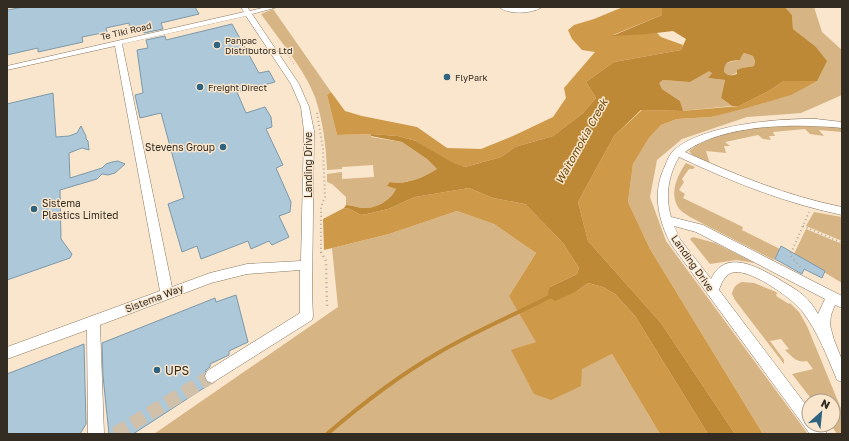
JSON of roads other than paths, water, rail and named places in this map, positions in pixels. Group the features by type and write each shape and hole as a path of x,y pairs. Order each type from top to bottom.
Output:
{"street":[{"name":"Te Tiki Road","path":"7,68 246,10 275,7"},
{"path":"502,7 516,10 528,10 539,7"},
{"name":"Landing Drive","path":"212,376 307,316 309,130 305,107 287,71 246,10"},
{"path":"118,42 167,294"},
{"name":"Landing Drive","path":"801,410 675,241 666,220 663,208 662,192 665,176 672,160 678,153 699,140 752,127 812,122 842,125"},
{"path":"678,153 759,189 800,202 842,211"},
{"path":"666,220 700,228 837,299 824,317 825,335"},
{"name":"Sistema Way","path":"7,354 210,278 229,273 278,266 307,265"},
{"path":"712,291 715,280 725,270 735,266 746,267 755,271 797,297 825,335 842,375"},
{"path":"93,322 96,434"}],"water":[{"name":"Waitomokia Creek","path":"662,7 785,7 792,15 793,29 815,46 827,61 817,81 784,81 767,92 739,106 732,106 721,98 725,80 708,78 712,73 709,71 690,82 663,80 659,83 662,89 680,101 683,111 641,110 614,136 578,202 588,241 661,323 735,434 708,434 635,316 615,294 603,287 588,283 577,291 555,301 549,297 548,292 550,287 577,274 579,268 563,243 525,204 493,198 469,188 415,197 388,209 361,215 350,209 344,208 346,205 369,208 383,203 391,197 396,189 387,186 390,182 408,182 437,169 427,159 402,142 371,136 371,134 398,136 416,141 455,164 465,167 501,157 515,147 553,136 583,113 596,98 586,82 614,62 681,50 686,39 673,31 612,36 662,15","holes":["744,53 753,56 755,61 754,66 737,70 737,74 733,75 728,75 724,72 724,68 728,62 740,60"]}],"waterway":[{"path":"327,434 353,412 423,362 451,345 549,297"}],"tunnel":[{"path":"115,434 212,376"}],"place":[{"name":"Panpac Distributors Ltd","path":"217,45"},
{"name":"FlyPark","path":"447,77"},
{"name":"Freight Direct","path":"200,87"},
{"name":"Stevens Group","path":"223,147"},
{"name":"Sistema Plastics Limited","path":"34,209"},
{"name":"UPS","path":"157,370"}]}
